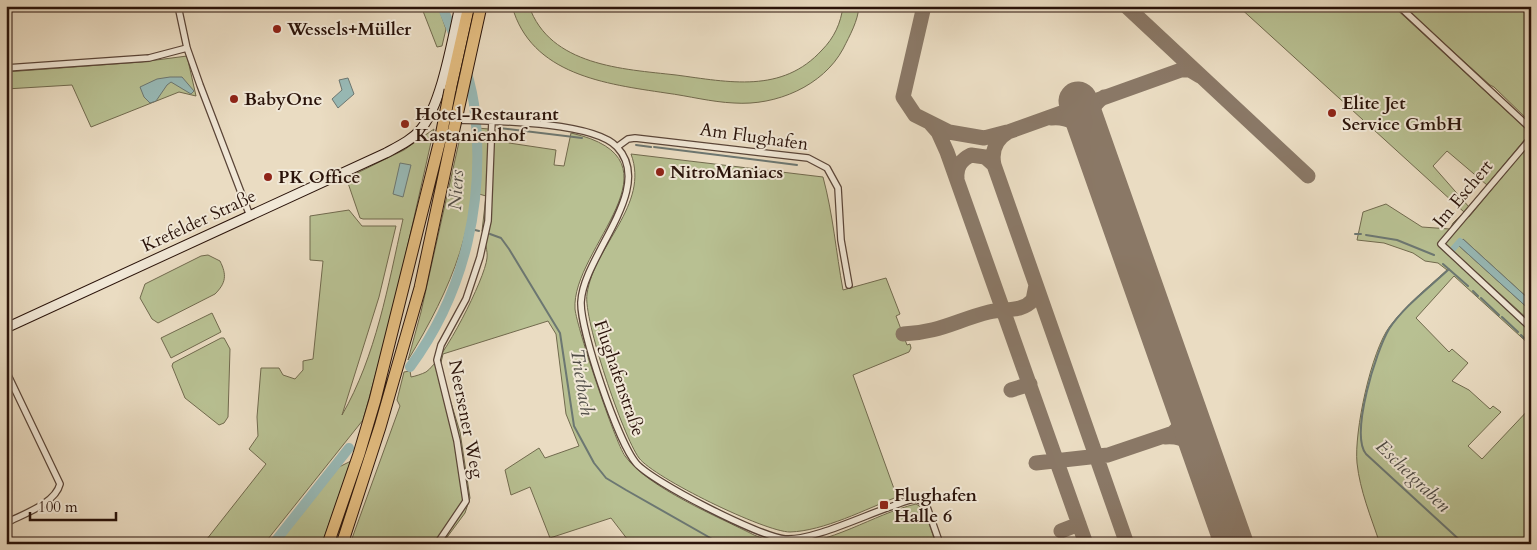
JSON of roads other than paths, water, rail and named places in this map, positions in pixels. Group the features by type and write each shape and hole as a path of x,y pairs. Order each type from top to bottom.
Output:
{"highway":[{"path":"342,544 380,427 420,288 469,6"},
{"path":"328,544 359,454 375,400 481,6"}],"street":[{"path":"178,6 187,48 250,216"},
{"path":"1399,6 1531,129"},
{"name":"Krefelder Straße","path":"6,328 400,146 418,132 427,120 436,99 459,10"},
{"path":"6,68 149,58 187,48"},
{"path":"427,120 492,120 579,131 598,135 617,147"},
{"name":"Neersener Weg","path":"437,544 464,506 466,500 457,441 437,360 441,345 466,298 480,257 488,220 492,120"},
{"name":"Am Flughafen","path":"617,147 628,139 635,138 808,158 827,168 838,188 841,240 849,284"},
{"name":"Im Eschert","path":"1531,138 1440,244 1531,328"},
{"name":"Flughafenstraße","path":"617,147 628,167 628,187 621,208 584,285 581,302 583,324 600,377 624,442 636,463 668,486 761,534 774,538 803,537 917,499 926,504 940,544"},
{"path":"6,371 60,484 58,492 51,499 6,523"}],"water":[{"path":"182,77 194,91 191,94 171,82 156,101 150,103 144,97 140,87 157,79"},
{"path":"348,78 354,94 338,108 332,99 342,90 339,80"},
{"path":"400,163 411,165 403,197 393,194"},
{"path":"1463,239 1531,301 1531,311 1458,245"}],"waterway":[{"name":"Niers","path":"410,367 429,338 445,307 458,275 468,242 474,208 477,174 474,104 461,54 442,6"},
{"path":"499,128 582,138"},
{"path":"636,145 651,147"},
{"path":"654,147 797,165"},
{"name":"Trietbach","path":"471,229 479,231"},
{"name":"Trietbach","path":"490,234 501,238 509,249 560,333 574,426 594,463 606,478 721,544"},
{"path":"1355,234 1361,234"},
{"path":"1366,235 1397,240 1434,255"},
{"path":"1453,249 1460,241 1466,247"},
{"path":"1443,264 1468,286"},
{"name":"Eschetgraben","path":"1449,269 1409,305 1389,329 1372,373 1363,411 1361,429 1362,444 1366,454 1464,544"},
{"path":"1473,291 1478,296"},
{"path":"1481,298 1499,315"},
{"path":"1502,317 1518,332"},
{"path":"1521,335 1524,338"},
{"path":"1527,341 1531,344"},
{"name":"Niers","path":"273,544 349,448"}],"place":[{"name":"Wessels+Müller","path":"277,29"},
{"name":"BabyOne","path":"234,99"},
{"name":"Elite Jet Service GmbH","path":"1332,113"},
{"name":"Hotel-Restaurant Kastanienhof","path":"405,124"},
{"name":"NitroManiacs","path":"660,172"},
{"name":"PK Office","path":"268,177"},
{"name":"Flughafen Halle 6","path":"884,505"}]}
